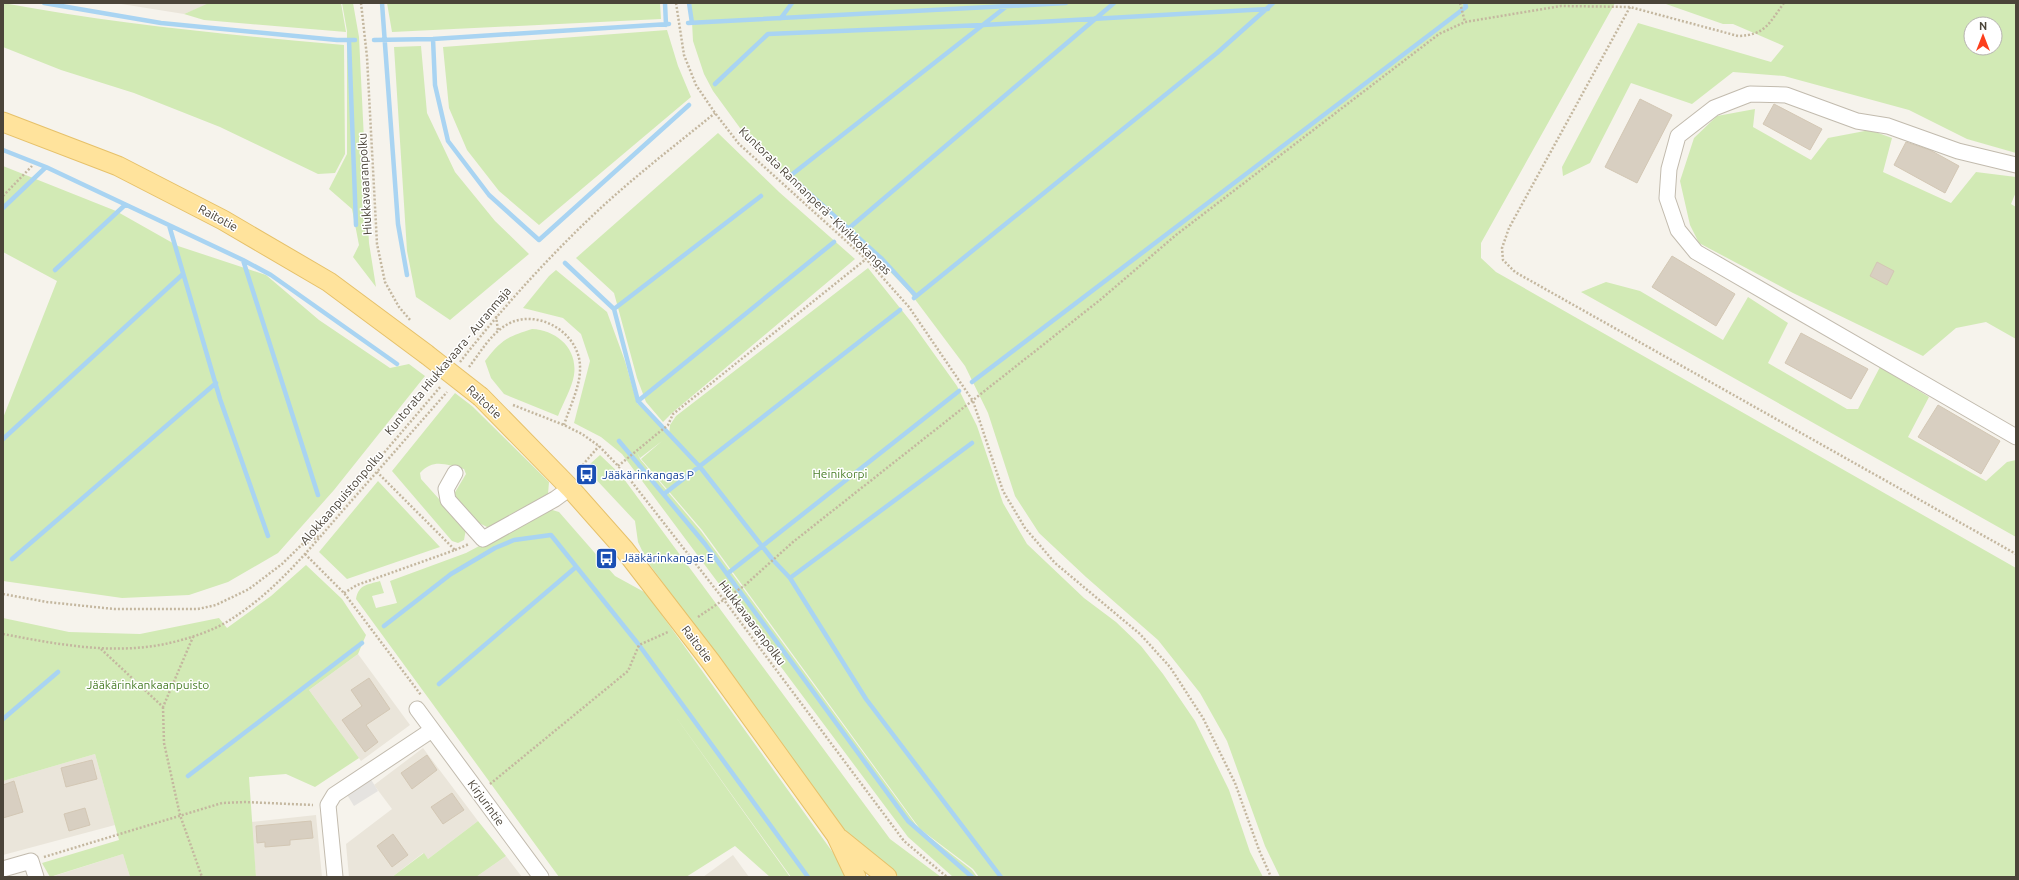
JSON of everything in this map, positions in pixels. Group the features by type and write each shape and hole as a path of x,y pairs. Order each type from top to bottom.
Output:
{"main road":[{"name":"Raitotie","path":"3,122 118,166 224,220 329,282 481,397 570,488 624,549 711,662 836,835 856,877"},
{"name":"Raitotie","path":"836,835 887,877"}],"street":[{"path":"2016,165 1958,151 1888,126 1857,121 1786,95 1750,94 1714,108 1678,136 1669,170 1667,198 1678,230 1696,252 2016,437"},
{"path":"455,473 446,489 448,500 483,539 555,500 570,488"},
{"name":"Kirjurintie","path":"417,710 541,877"},
{"path":"335,877 328,805 334,795 432,730"},
{"path":"3,869 31,861 36,877"}],"path":[{"name":"Hiukkavaaranpolku","path":"361,3 367,58 377,244 385,282 399,307 414,324"},
{"path":"676,3 684,56 696,85 715,113"},
{"path":"1460,3 1465,22"},
{"path":"736,592 793,542 1100,300 1176,235 1439,34 1465,22 1561,6 1630,7 1738,36 1751,36 1763,31 1784,3"},
{"path":"1630,7 1509,228 1502,248 1503,260 1515,272 2016,554"},
{"name":"Kuntorata Rannanperä - Kivikkokangas","path":"715,113 739,144 866,259 909,306 973,401 1003,491 1025,528 1055,563 1140,634 1170,667 1204,718 1235,783 1259,850 1271,877"},
{"name":"Kuntorata Hiukkavaara - Auranmaja","path":"458,364 496,316 534,274 590,218 630,182 715,113"},
{"path":"3,196 32,166"},
{"path":"618,466 668,425 673,414 866,259"},
{"path":"496,316 498,331"},
{"path":"463,373 498,331 508,324 534,319 548,323 562,331 572,342 578,353 580,365 579,377 564,425"},
{"name":"Kuntorata Hiukkavaara - Auranmaja","path":"3,594 47,602 114,609 198,609 216,605 249,589 282,564 325,522 444,382"},
{"name":"Alokkaanpuistonpolku","path":"3,634 67,646 101,648 164,644 193,637 232,619 255,602 305,554 448,390"},
{"name":"Hiukkavaaranpolku","path":"512,404 582,434 599,446 618,466 724,600 904,841 947,877"},
{"path":"580,468 599,446"},
{"path":"344,593 357,585 455,550 377,472"},
{"path":"299,547 322,535"},
{"path":"305,554 344,593 359,612"},
{"path":"488,786 628,671 639,645 656,636"},
{"path":"193,637 162,708 164,743 180,815 202,877"},
{"path":"101,648 162,708"},
{"path":"31,861 222,803 245,802 328,805"}],"shaded area":[{"path":"115,3 211,3 184,14"},
{"path":"358,654 410,725 361,761 309,690"},
{"path":"423,748 478,821 428,859 423,853 392,877 349,877 346,844 392,809 374,785"},
{"path":"95,754 115,825 3,855 3,781"},
{"path":"367,773 378,791 354,806 343,788"},
{"path":"316,815 322,877 256,877 251,822"},
{"path":"123,854 130,877 51,877"},
{"path":"733,855 749,877 703,877"},
{"path":"506,856 522,877 476,877"}],"green space":[{"path":"3,3 130,23 344,45 345,154 335,173 318,174 220,127 134,93 61,70 3,47"},
{"path":"209,3 341,3 346,32 204,20 184,14"},
{"path":"342,3 353,3 359,37 369,243 376,287 353,257 359,245 352,209 329,189 347,154 347,31"},
{"path":"387,3 660,3 661,19 392,32"},
{"path":"691,3 1615,3 1481,243 1481,258 1496,272 2016,568 2016,877 1280,877 1265,846 1227,741 1200,693 1158,640 1086,577 1039,533 1015,496 988,413 965,366 908,290 853,234 788,178 740,128 713,91 704,74 693,41"},
{"path":"1655,3 2016,3 2016,153 1967,139 1909,110 1784,76 1733,72 1692,104 1631,83 1590,163 1563,176 1562,167 1638,23 1771,62 1784,46 1733,24 1723,24 1666,4"},
{"path":"667,30 678,66 691,97 539,225 499,191 467,150 449,108 443,47"},
{"path":"421,46 427,113 455,172 495,221 529,254 450,320 416,297 407,251 394,47"},
{"path":"1755,109 1753,127 1811,160 1828,138 1870,130 1892,138 1883,172 1951,203 1976,172 2016,177 2016,192 2011,204 2016,207 2016,339 1986,322 1956,328 1923,356 1793,293 1699,243 1690,225 1680,181 1694,138 1717,116"},
{"path":"718,133 779,192 855,259 663,422 646,402 637,378 614,293 576,258"},
{"path":"3,166 116,211 178,246 266,275 319,320 390,368 409,364 425,376 334,490 278,553 228,582 189,595 122,598 3,581 3,418 57,281 3,252"},
{"name":"Heinikorpi","path":"868,268 912,323 957,386 977,426 1003,503 1027,544 1084,598 1116,622 1141,646 1163,674 1195,721 1229,790 1250,852 1263,877 979,877 973,869 920,829 702,530 641,459 662,441 640,458 637,452 640,459 701,531 919,829 972,870 977,877 953,877 908,837 622,454 601,437 574,423 590,361 581,334 563,318 523,308 549,276 556,270 607,312 625,361 637,403 669,435 670,425 676,416"},
{"path":"1606,282 1640,291 1723,340 1748,297 1788,323 1768,363 1847,409 1858,409 1880,367 1929,397 1908,437 1986,481 2007,462 2016,460 2016,537 1581,292"},
{"path":"532,329 541,330 557,337 564,342 572,357 574,365 573,380 558,416 504,394 491,378 485,361 505,340 516,334"},
{"path":"455,393 472,406 549,482 548,494 491,529 475,521 454,494 466,474 464,469 440,464 430,465 425,468 420,473 421,479 466,529 464,540 458,543 452,541 392,471"},
{"path":"600,455 621,475 890,839 941,877 899,877 845,831 647,561 638,542 635,521 590,473 590,464"},
{"path":"378,481 440,547 347,579 319,552"},
{"path":"549,509 559,512 615,576 646,593 839,861 847,877 791,877 673,713 790,877 770,877 735,846 686,877 559,877 356,599 361,588 367,584 380,581 384,593 372,596 376,608 397,603 390,581 466,553"},
{"name":"Jääkärinkankaanpuisto","path":"306,565 342,599 366,635 358,654 309,690 359,758 315,787 286,774 249,777 256,877 130,877 123,854 50,877 42,863 119,840 95,754 3,781 3,618 69,632 140,634 219,618 227,628 271,596"},
{"path":"478,821 506,856 476,877 392,877 424,853 428,859"}],"building":[{"path":"1640,99 1672,115 1637,183 1605,167"},
{"path":"1774,104 1822,129 1810,150 1763,124"},
{"path":"1906,142 1930,150 1959,166 1945,193 1894,165"},
{"path":"1672,256 1735,294 1716,326 1652,287"},
{"path":"1877,262 1894,271 1887,285 1870,276"},
{"path":"1801,333 1868,369 1851,399 1785,363"},
{"path":"1938,405 2000,441 1981,474 1918,437"},
{"path":"369,678 390,709 366,725 378,742 365,752 342,720 362,706 351,690"},
{"path":"427,755 437,770 412,789 401,773"},
{"path":"92,760 97,779 66,787 61,768"},
{"path":"14,781 23,812 3,818 3,785"},
{"path":"452,793 464,810 443,824 431,807"},
{"path":"85,808 90,825 69,831 64,814"},
{"path":"311,821 313,838 290,840 290,845 265,847 265,842 257,843 256,826"},
{"path":"393,834 408,855 392,867 377,846"}],"waterway":[{"path":"44,3 161,23 337,40 355,40"},
{"path":"382,3 398,224 407,275"},
{"path":"665,3 666,25"},
{"path":"689,3 692,23"},
{"path":"781,18 792,3"},
{"path":"688,23 1066,3"},
{"path":"848,229 1114,3"},
{"path":"914,298 1217,53 1273,3"},
{"path":"972,382 1466,7 1465,3"},
{"path":"916,296 882,259 790,176 1007,6"},
{"path":"715,84 768,34 983,25 1268,9"},
{"path":"374,40 433,39 669,24"},
{"path":"433,39 435,85 448,141 489,195 539,240 689,105"},
{"path":"349,40 356,225"},
{"path":"3,150 46,167 3,208"},
{"path":"46,167 243,260 318,495"},
{"path":"614,309 761,196"},
{"path":"55,270 125,205"},
{"path":"169,225 220,399 268,536"},
{"path":"638,401 834,242"},
{"path":"243,260 271,275 397,364"},
{"path":"565,263 614,309 638,401 700,467 773,560 790,578 866,699 1001,877"},
{"path":"3,439 183,274"},
{"path":"664,494 900,310"},
{"path":"12,559 216,383"},
{"path":"727,574 959,391"},
{"path":"619,441 705,544 908,821 972,877"},
{"path":"790,578 972,443"},
{"path":"384,626 451,574 495,548 514,540 551,535 639,645 808,877"},
{"path":"439,684 576,567"},
{"path":"188,776 362,643"},
{"path":"3,719 58,672"}],"place":[{"name":"Jääkärinkangas P","path":"586,475"},
{"name":"Jääkärinkangas E","path":"607,558"}]}
